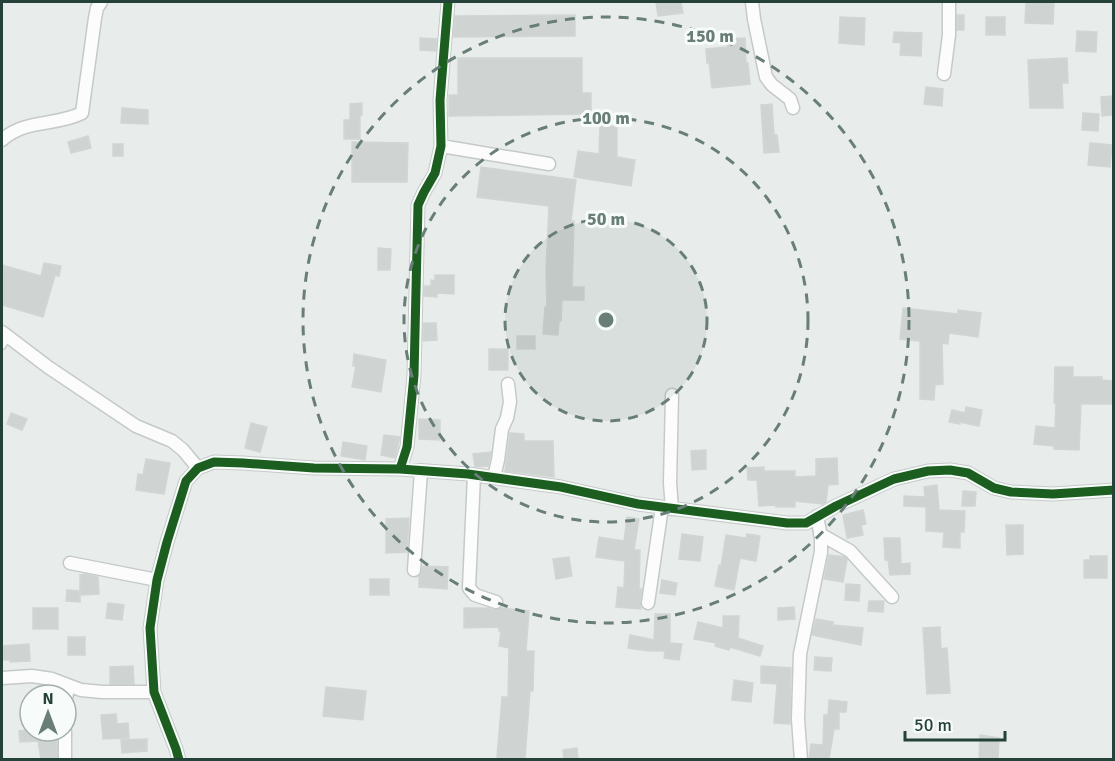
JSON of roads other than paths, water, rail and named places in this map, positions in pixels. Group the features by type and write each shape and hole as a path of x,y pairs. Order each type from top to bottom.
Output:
{"street":[{"path":"2,140 23,127 64,120 82,113 95,18 101,2"},
{"path":"400,469 407,447 414,375 418,205 435,173 441,146 440,100 448,2"},
{"path":"752,2 766,77 772,85 790,99 792,108"},
{"path":"944,74 949,35 949,2"},
{"path":"441,146 549,164"},
{"path":"4,338 135,426 172,441 198,468"},
{"path":"494,477 502,429 510,402 508,384"},
{"path":"648,603 670,483 672,395"},
{"path":"178,759 176,748 154,692 150,628 157,580 186,481 198,468 214,462 314,468 400,469 494,477 561,487 638,504 787,523 806,523 894,479 928,471 950,470 968,473 994,488 1011,492 1053,494 1113,490"},
{"path":"414,570 422,471"},
{"path":"474,475 469,588 475,595 495,602"},
{"path":"801,759 798,719 800,654 821,552 817,516"},
{"path":"820,534 850,551 892,597"},
{"path":"70,564 157,580"},
{"path":"2,678 32,676 61,683"},
{"path":"78,689 102,692 154,692"},
{"path":"65,743 65,759"}]}
